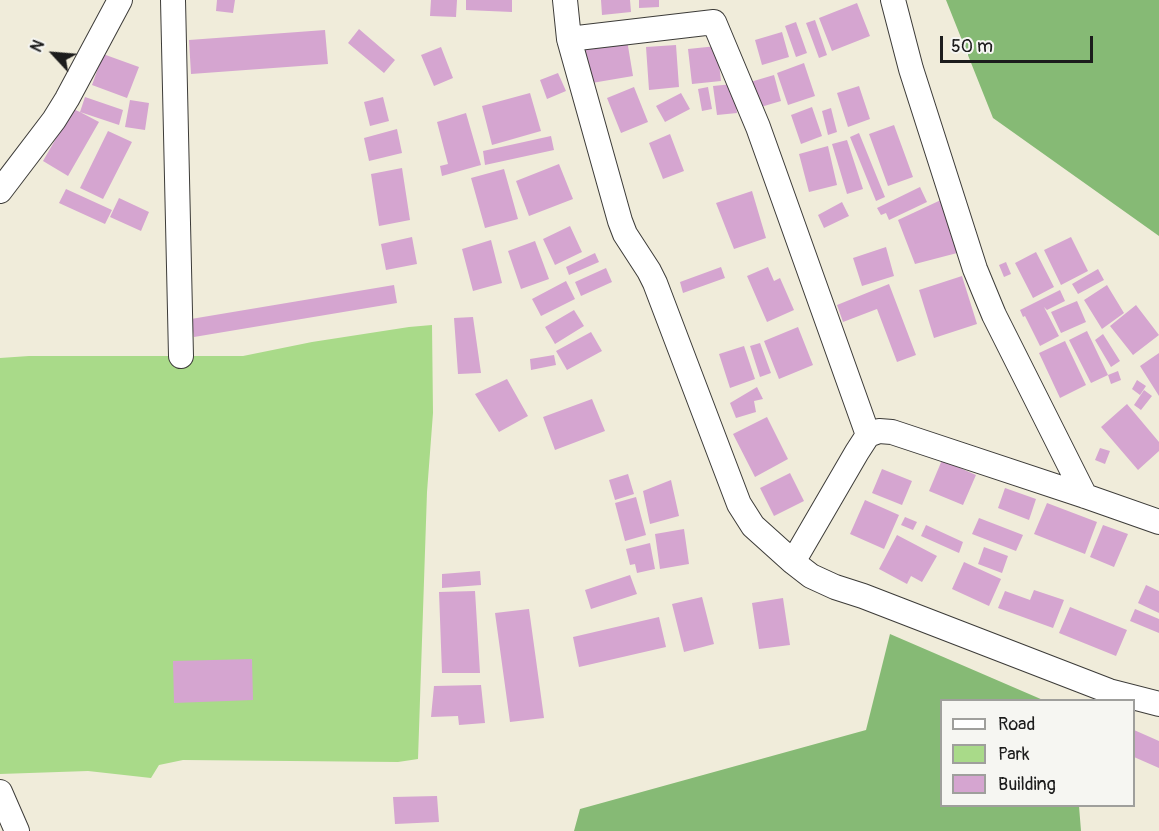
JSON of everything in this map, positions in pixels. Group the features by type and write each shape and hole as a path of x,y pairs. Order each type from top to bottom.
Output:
{"street":[{"path":"173,0 181,356"},
{"path":"565,0 569,39 620,221 625,234 655,283 739,504 753,526 792,562 811,576 835,587 1109,691 1159,704"},
{"path":"893,0 911,69 975,269 994,315 1085,496"},
{"path":"0,191 63,106 113,3"},
{"path":"569,39 714,22 758,127 868,435"},
{"path":"792,562 868,435 879,431 892,432 1159,522"},
{"path":"0,792 17,831"}],"green space":[{"path":"946,0 1159,0 1159,236 993,118"},
{"path":"432,325 433,413 427,492 418,759 398,762 183,760 159,765 151,778 88,771 0,774 0,358 243,356 312,342"},
{"path":"890,634 1041,699 940,699 940,807 1079,807 1081,831 574,831 580,809 866,730"}],"building":[{"path":"217,0 235,0 233,13 216,11"},
{"path":"431,0 457,0 456,17 430,16"},
{"path":"466,0 512,0 512,12 466,10"},
{"path":"601,0 630,0 631,12 602,15"},
{"path":"639,0 659,0 659,7 639,8"},
{"path":"857,3 870,36 832,51 819,18"},
{"path":"815,20 827,55 819,58 806,23"},
{"path":"796,22 807,53 796,57 785,26"},
{"path":"359,29 395,60 384,73 348,43"},
{"path":"325,30 328,64 191,74 189,40"},
{"path":"782,32 789,57 762,65 755,40"},
{"path":"627,40 633,76 586,84 580,48"},
{"path":"676,45 679,87 649,90 646,47"},
{"path":"717,46 721,81 692,84 688,49"},
{"path":"441,47 453,78 434,86 421,55"},
{"path":"103,54 139,67 127,98 92,85"},
{"path":"804,63 815,96 788,105 777,73"},
{"path":"558,73 566,91 547,99 540,80"},
{"path":"774,75 781,101 754,109 747,83"},
{"path":"733,84 737,113 717,115 713,86"},
{"path":"859,86 870,119 848,127 837,93"},
{"path":"634,87 648,122 621,133 607,98"},
{"path":"708,87 712,109 702,111 698,89"},
{"path":"530,93 541,131 492,145 482,106"},
{"path":"681,93 690,109 665,122 656,106"},
{"path":"85,97 123,110 119,125 80,112"},
{"path":"383,97 389,121 370,126 364,102"},
{"path":"130,100 149,103 145,130 125,127"},
{"path":"812,107 822,136 801,144 791,115"},
{"path":"831,108 837,132 828,135 822,111"},
{"path":"73,109 99,122 68,176 43,161"},
{"path":"466,113 481,165 442,176 440,166 448,164 437,122"},
{"path":"894,125 913,177 888,186 869,134"},
{"path":"397,129 402,153 369,161 364,138"},
{"path":"108,131 132,142 103,199 80,188"},
{"path":"859,133 885,197 876,201 850,137"},
{"path":"670,134 684,171 663,179 649,143"},
{"path":"551,136 554,150 485,165 483,151"},
{"path":"847,140 863,189 847,194 832,144"},
{"path":"828,146 837,185 809,192 799,154"},
{"path":"559,164 573,199 529,216 516,181"},
{"path":"402,168 410,220 379,226 371,174"},
{"path":"504,169 518,219 485,228 471,178"},
{"path":"920,187 927,202 889,220 886,213 881,215 877,208"},
{"path":"66,189 112,210 105,224 59,203"},
{"path":"752,191 766,238 734,249 716,203"},
{"path":"119,198 149,212 141,231 110,217"},
{"path":"943,199 961,252 915,264 898,220"},
{"path":"842,202 849,216 824,228 818,215"},
{"path":"570,226 582,252 555,265 543,239"},
{"path":"412,237 417,264 386,270 381,244"},
{"path":"1071,237 1088,271 1061,285 1044,250"},
{"path":"491,240 502,283 473,291 462,249"},
{"path":"535,241 549,279 521,289 508,251"},
{"path":"886,247 894,276 862,286 853,258"},
{"path":"1036,252 1054,287 1033,298 1015,263"},
{"path":"595,253 599,262 569,275 566,267"},
{"path":"1006,262 1011,274 1004,277 999,265"},
{"path":"721,267 725,278 683,293 680,282"},
{"path":"768,267 774,281 780,278 794,310 767,322 747,276"},
{"path":"606,268 612,282 581,296 575,282"},
{"path":"1098,269 1104,280 1078,294 1072,284"},
{"path":"962,276 977,324 934,338 919,290"},
{"path":"566,281 575,299 541,316 532,299"},
{"path":"889,284 916,355 897,362 877,309 843,322 837,305"},
{"path":"394,285 397,303 194,337 191,319"},
{"path":"1107,285 1124,313 1102,329 1084,300"},
{"path":"1060,290 1065,301 1047,310 1044,307 1059,336 1040,346 1020,310"},
{"path":"1077,301 1086,322 1061,333 1051,312"},
{"path":"1136,305 1159,335 1133,355 1110,326"},
{"path":"574,310 584,326 555,344 545,327"},
{"path":"473,317 481,373 458,374 454,318"},
{"path":"798,327 813,365 779,379 764,341"},
{"path":"1087,331 1108,375 1091,383 1069,340"},
{"path":"591,332 602,351 567,370 556,351"},
{"path":"1103,334 1120,361 1111,367 1095,340"},
{"path":"1065,341 1086,385 1060,398 1039,353"},
{"path":"760,343 771,373 760,377 750,346"},
{"path":"744,346 755,379 730,388 719,354"},
{"path":"1159,353 1159,396 1140,366"},
{"path":"554,355 556,365 531,370 530,359"},
{"path":"1118,371 1121,380 1111,384 1108,375"},
{"path":"507,379 528,416 499,432 475,394"},
{"path":"1137,380 1146,386 1140,395 1132,389"},
{"path":"757,387 763,399 754,401 756,412 736,418 730,403"},
{"path":"1144,390 1152,396 1141,410 1134,405"},
{"path":"592,399 605,431 555,450 543,417"},
{"path":"1127,404 1159,442 1159,451 1138,470 1101,427"},
{"path":"767,417 788,459 755,477 733,434"},
{"path":"1100,448 1110,451 1105,464 1095,460"},
{"path":"942,460 976,475 963,505 929,491"},
{"path":"882,469 912,481 902,505 872,493"},
{"path":"790,473 804,501 774,516 760,488"},
{"path":"628,474 634,494 615,500 609,480"},
{"path":"671,480 679,516 650,524 643,491"},
{"path":"1005,488 1036,499 1029,520 998,508"},
{"path":"636,497 646,535 625,541 615,503"},
{"path":"865,500 899,515 884,549 850,534"},
{"path":"1047,503 1097,522 1085,554 1034,534"},
{"path":"905,517 917,522 913,530 901,525"},
{"path":"979,518 1023,535 1016,551 972,534"},
{"path":"926,525 963,542 959,553 921,536"},
{"path":"1103,525 1128,534 1114,567 1090,557"},
{"path":"684,529 689,564 660,569 655,534"},
{"path":"897,535 937,556 922,582 911,576 907,584 879,569"},
{"path":"650,543 655,569 637,573 635,564 630,565 626,549"},
{"path":"984,547 1008,556 1002,573 978,564"},
{"path":"964,562 1001,579 989,606 952,589"},
{"path":"480,571 481,585 442,588 442,574"},
{"path":"630,575 637,594 591,609 585,590"},
{"path":"1146,585 1159,591 1159,613 1138,603"},
{"path":"1034,590 1064,600 1053,628 998,608 1005,591 1030,600"},
{"path":"475,591 480,673 442,673 439,592"},
{"path":"702,597 714,644 684,652 672,604"},
{"path":"783,598 790,645 759,649 752,603"},
{"path":"1070,607 1127,630 1116,656 1059,633"},
{"path":"529,609 544,718 510,722 495,613"},
{"path":"1135,609 1159,619 1159,633 1130,621"},
{"path":"659,617 666,647 579,667 573,637"},
{"path":"252,659 253,700 174,703 173,661"},
{"path":"481,685 485,723 459,725 458,716 431,717 434,686"},
{"path":"1135,730 1159,741 1159,768 1135,757"},
{"path":"437,796 439,822 395,824 393,797"}]}
